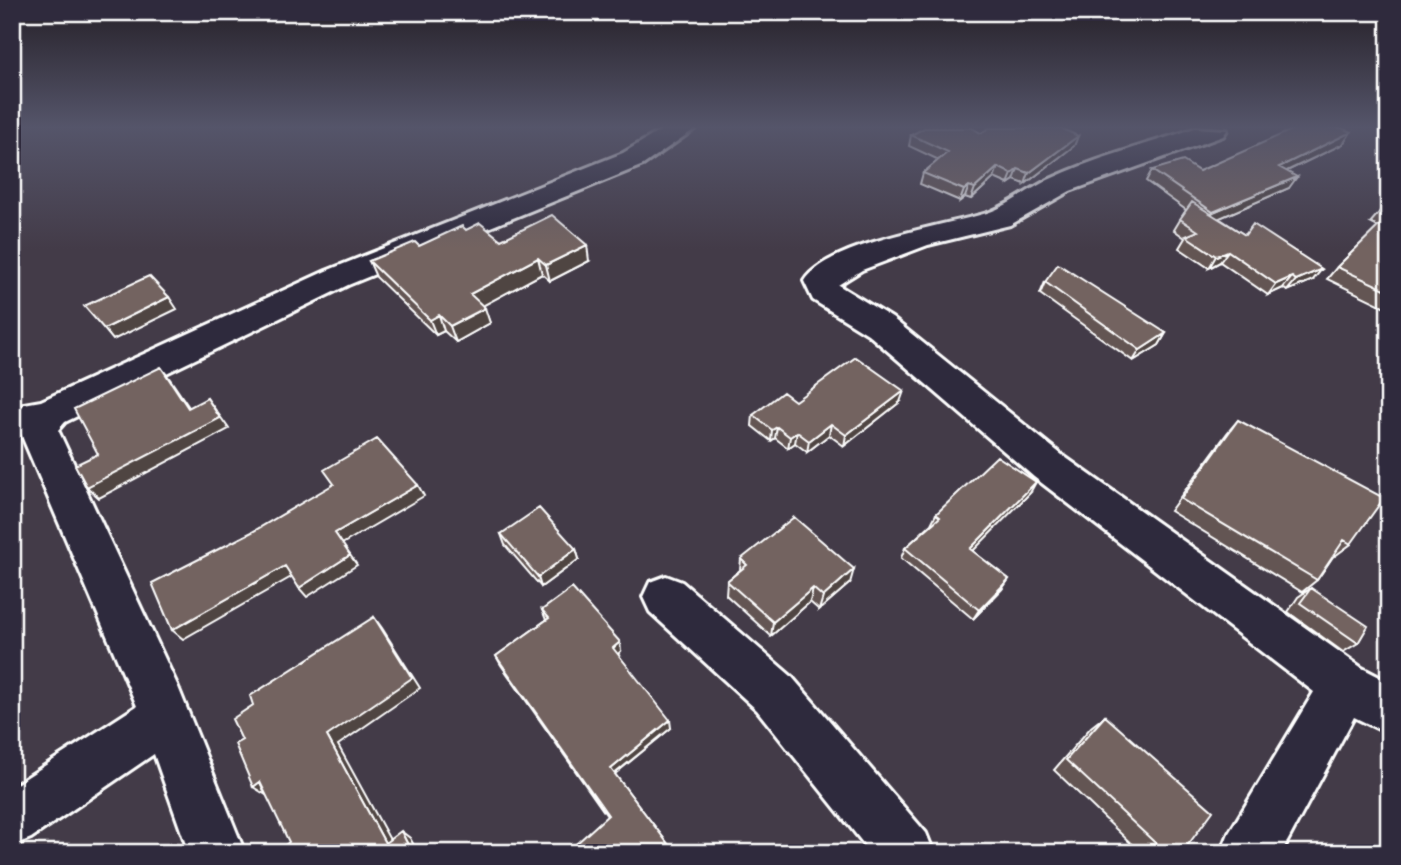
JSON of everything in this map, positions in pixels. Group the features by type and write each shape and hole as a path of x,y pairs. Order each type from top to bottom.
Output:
{"street":[{"path":"217,853 166,716 38,429 37,414 40,425 52,412 337,278 611,168"},
{"path":"1107,168 1060,185 999,219 918,238 851,263 820,281 825,292 880,326 1078,489 1345,685 1389,709"},
{"path":"666,597 774,692 906,853"},
{"path":"1249,853 1283,799 1345,685"},
{"path":"12,819 166,716"}],"building":[{"path":"929,168 997,168 975,188 969,186 964,190 923,173"},
{"path":"1001,168 1035,168 1029,173 1018,169 1012,174"},
{"path":"1195,168 1199,171 1205,168 1281,168 1297,177 1213,212 1152,170"},
{"path":"1389,201 1389,214 1380,211"},
{"path":"1192,202 1245,235 1253,224 1322,269 1296,280 1292,277 1276,284 1228,251 1216,256 1186,236 1198,231 1180,219"},
{"path":"552,215 587,245 546,265 538,258 470,294 485,308 450,326 439,315 430,320 369,261 415,242 419,246 462,226 466,230 480,223 501,240"},
{"path":"1389,216 1389,291 1337,267"},
{"path":"1058,264 1166,333 1140,350 1045,282"},
{"path":"149,276 169,297 104,329 84,306"},
{"path":"856,357 904,391 846,435 831,424 809,441 797,432 790,437 777,427 772,430 753,415 783,392 795,401"},
{"path":"161,367 188,408 207,398 220,418 87,487 75,465 98,454 74,409"},
{"path":"1238,420 1384,498 1351,544 1344,540 1317,580 1181,499"},
{"path":"377,439 418,485 335,533 350,555 299,588 285,566 172,630 152,583 252,532 334,484 324,470"},
{"path":"997,456 1036,482 970,549 1009,579 979,610 905,548 940,517 936,514"},
{"path":"539,508 576,549 538,577 501,534"},
{"path":"794,517 854,569 823,597 813,588 773,622 727,581 747,565 741,559"},
{"path":"572,588 620,642 613,648 670,720 611,769 675,853 566,853 608,815 496,656 549,618 542,610"},
{"path":"1311,588 1368,626 1358,643 1300,603"},
{"path":"374,617 412,678 327,736 385,843 401,831 412,853 280,853 279,850 289,842 260,782 253,787 235,744 242,740 232,719 253,705 250,696"},
{"path":"1105,716 1213,811 1182,853 1166,853 1066,760"}]}
